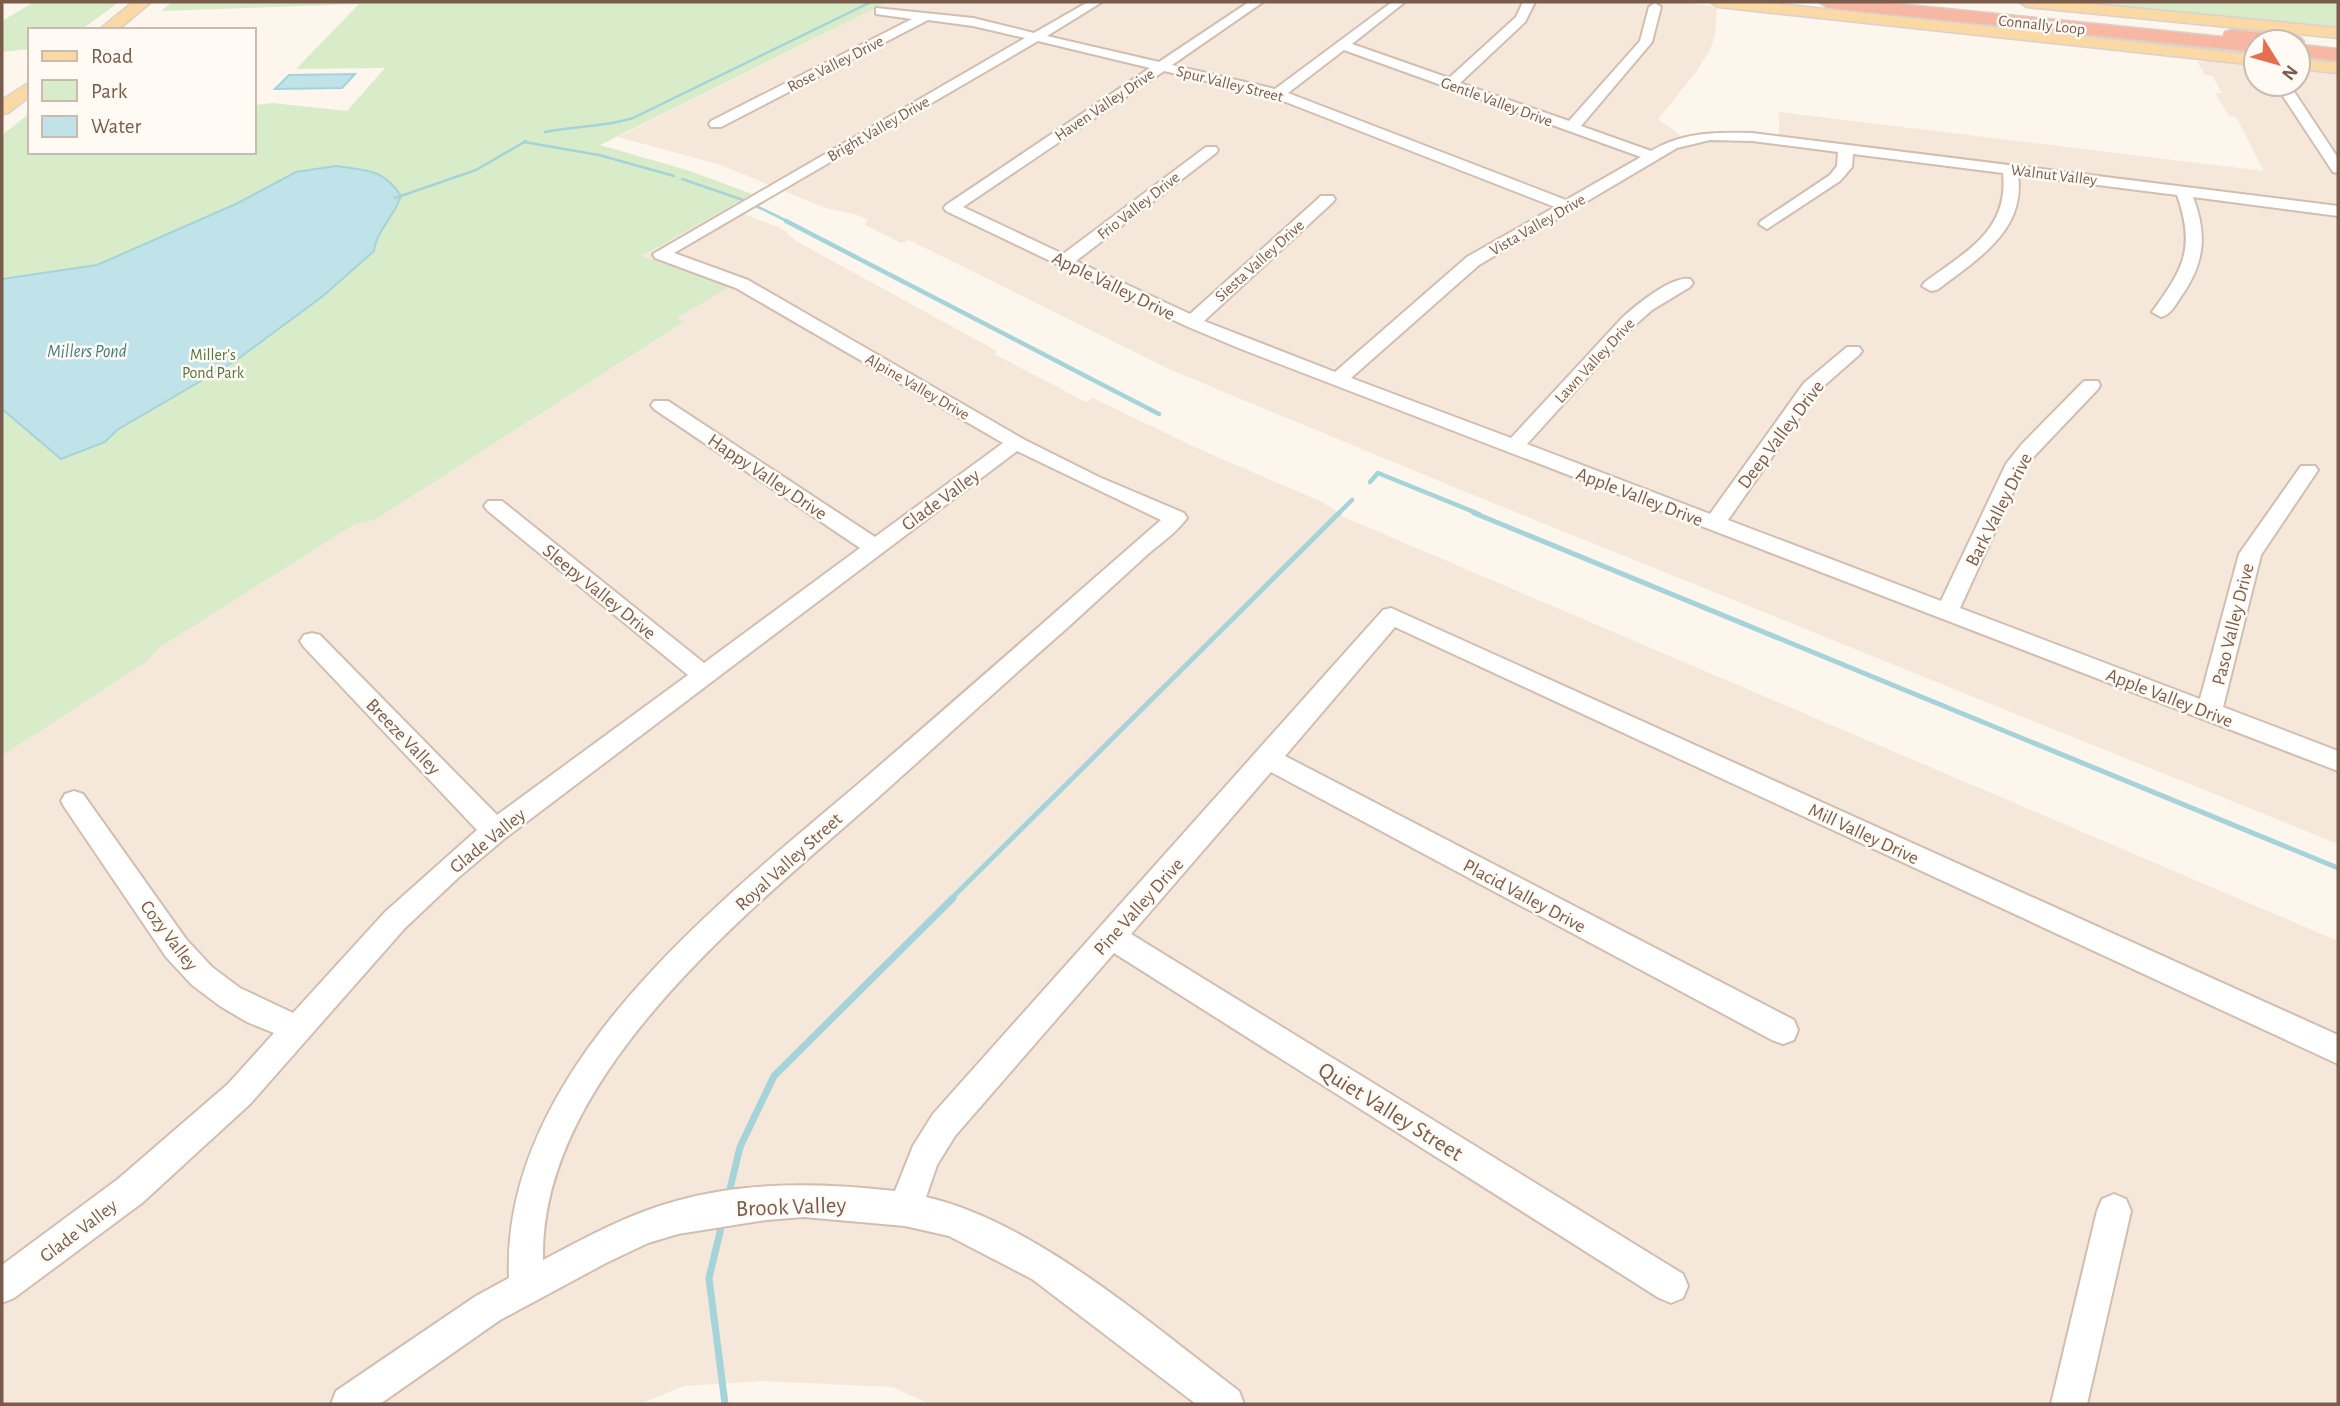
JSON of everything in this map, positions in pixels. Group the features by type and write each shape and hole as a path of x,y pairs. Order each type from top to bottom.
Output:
{"highway":[{"name":"Connally Loop","path":"1828,2 2242,45"},
{"name":"Connally Loop","path":"1903,2 2242,37"},
{"name":"Connally Loop","path":"2312,44 2338,47"},
{"path":"2312,52 2338,55"}],"main road":[{"path":"110,28 143,2"},
{"path":"1718,2 2242,58"},
{"path":"2027,2 2338,33"},
{"path":"2312,65 2338,68"},
{"path":"2,109 28,89"}],"street":[{"name":"Bright Valley Drive","path":"661,254 1096,2"},
{"name":"Haven Valley Drive","path":"952,208 1257,2"},
{"path":"1278,94 1399,2"},
{"path":"1451,84 1515,25 1529,2"},
{"name":"Rose Valley Drive","path":"716,124 945,6"},
{"path":"1571,128 1646,42 1656,7"},
{"name":"Spur Valley Street","path":"880,11 965,20 1278,94 1567,206"},
{"name":"Gentle Valley Drive","path":"1343,45 1652,156"},
{"path":"2291,98 2338,169"},
{"name":"Vista Valley Drive","path":"1337,380 1467,266 1652,156 1672,145 1701,137 1733,135 1769,139"},
{"name":"Walnut Valley","path":"1769,139 2338,211"},
{"path":"1767,223 1835,178 1844,167 1846,148"},
{"name":"Frio Valley Drive","path":"1065,261 1211,149"},
{"path":"1931,286 1999,230 2013,204 2010,169"},
{"path":"2161,312 2185,282 2194,256 2196,233 2183,191"},
{"name":"Siesta Valley Drive","path":"1192,322 1327,199"},
{"name":"Apple Valley Drive","path":"952,208 1192,322 1337,380 2338,761"},
{"name":"Alpine Valley Drive","path":"661,254 742,284 1016,443 1092,481 1176,518"},
{"name":"Lawn Valley Drive","path":"1513,448 1628,322 1646,306 1684,283"},
{"name":"Deep Valley Drive","path":"1714,524 1811,387 1853,351"},
{"name":"Bark Valley Drive","path":"1947,611 2017,464 2029,448 2091,385"},
{"name":"Happy Valley Drive","path":"661,405 874,547"},
{"name":"Glade Valley","path":"2,1286 130,1191 239,1094 395,920 449,869 495,831 1016,443"},
{"name":"Paso Valley Drive","path":"2209,712 2250,554 2308,470"},
{"name":"Sleepy Valley Drive","path":"495,506 705,676"},
{"name":"Royal Valley Street","path":"527,1285 525,1248 531,1201 541,1164 572,1101 604,1051 649,994 733,910 1176,518"},
{"name":"Pine Valley Drive","path":"905,1209 924,1157 944,1125 1391,616"},
{"name":"Mill Valley Drive","path":"1391,616 2338,1050"},
{"name":"Breeze Valley","path":"312,641 495,831"},
{"name":"Placid Valley Drive","path":"1268,759 1783,1030"},
{"name":"Cozy Valley","path":"74,801 176,948 202,976 230,997 263,1015 299,1028"},
{"name":"Quiet Valley Street","path":"1111,936 1671,1286"},
{"name":"Brook Valley","path":"349,1404 488,1308 527,1285 644,1228 678,1217 766,1203 804,1201 905,1209 953,1220 1044,1267 1226,1404"},
{"path":"2069,1404 2114,1211"}],"shaded area":[{"path":"888,2 1682,2 1717,7 1715,35 1710,50 1658,119 1681,136 1719,131 1779,135 1779,112 2264,171 2236,117 2229,116 2215,93 2222,93 2212,76 2205,75 2197,61 2204,62 2203,58 2242,62 2242,98 2312,98 2312,70 2338,73 2338,844 1171,370 909,240 901,243 865,225 868,220 855,214 825,208 721,165 618,137"},
{"path":"727,208 781,228 796,241 997,351 994,354 1086,402 1093,398 1199,449 1322,502 1346,518 2338,941 2338,1404 929,1404 893,1387 763,1381 684,1386 639,1404 2,1404 2,756 146,662 159,648 355,524 375,520 683,323 677,318 728,287 641,257"}],"green space":[{"path":"34,2 119,2 84,28 28,28 28,49 2,52 2,21"},
{"name":"Miller's Pond Park","path":"172,2 888,2 600,145 690,171 752,194 642,256 729,287 677,318 684,322 375,520 355,524 159,648 146,662 2,756 2,135 28,115 28,154 256,154 256,105 273,103 347,111 385,68 296,69 359,4 161,11"},
{"path":"2076,2 2338,2 2338,28"}],"water":[{"path":"355,74 342,88 275,89 289,75"},
{"name":"Millers Pond","path":"336,166 373,172 388,180 401,196 378,237 374,251 323,296 235,361 117,430 105,442 61,459 2,409 2,279 97,265 238,203 296,172"}],"waterway":[{"path":"545,132 633,118 871,2"},
{"path":"395,198 476,170 524,142"},
{"path":"524,142 599,155 674,176"},
{"path":"682,179 743,200"},
{"path":"758,207 789,222"},
{"path":"786,221 1159,414"},
{"path":"1370,482 1378,473 1479,514"},
{"path":"1339,513 1352,500"},
{"path":"951,899 1339,513"},
{"path":"1474,513 2338,868"},
{"path":"730,1189 740,1147 774,1076 953,898"},
{"path":"721,1228 709,1278 725,1404"}]}
